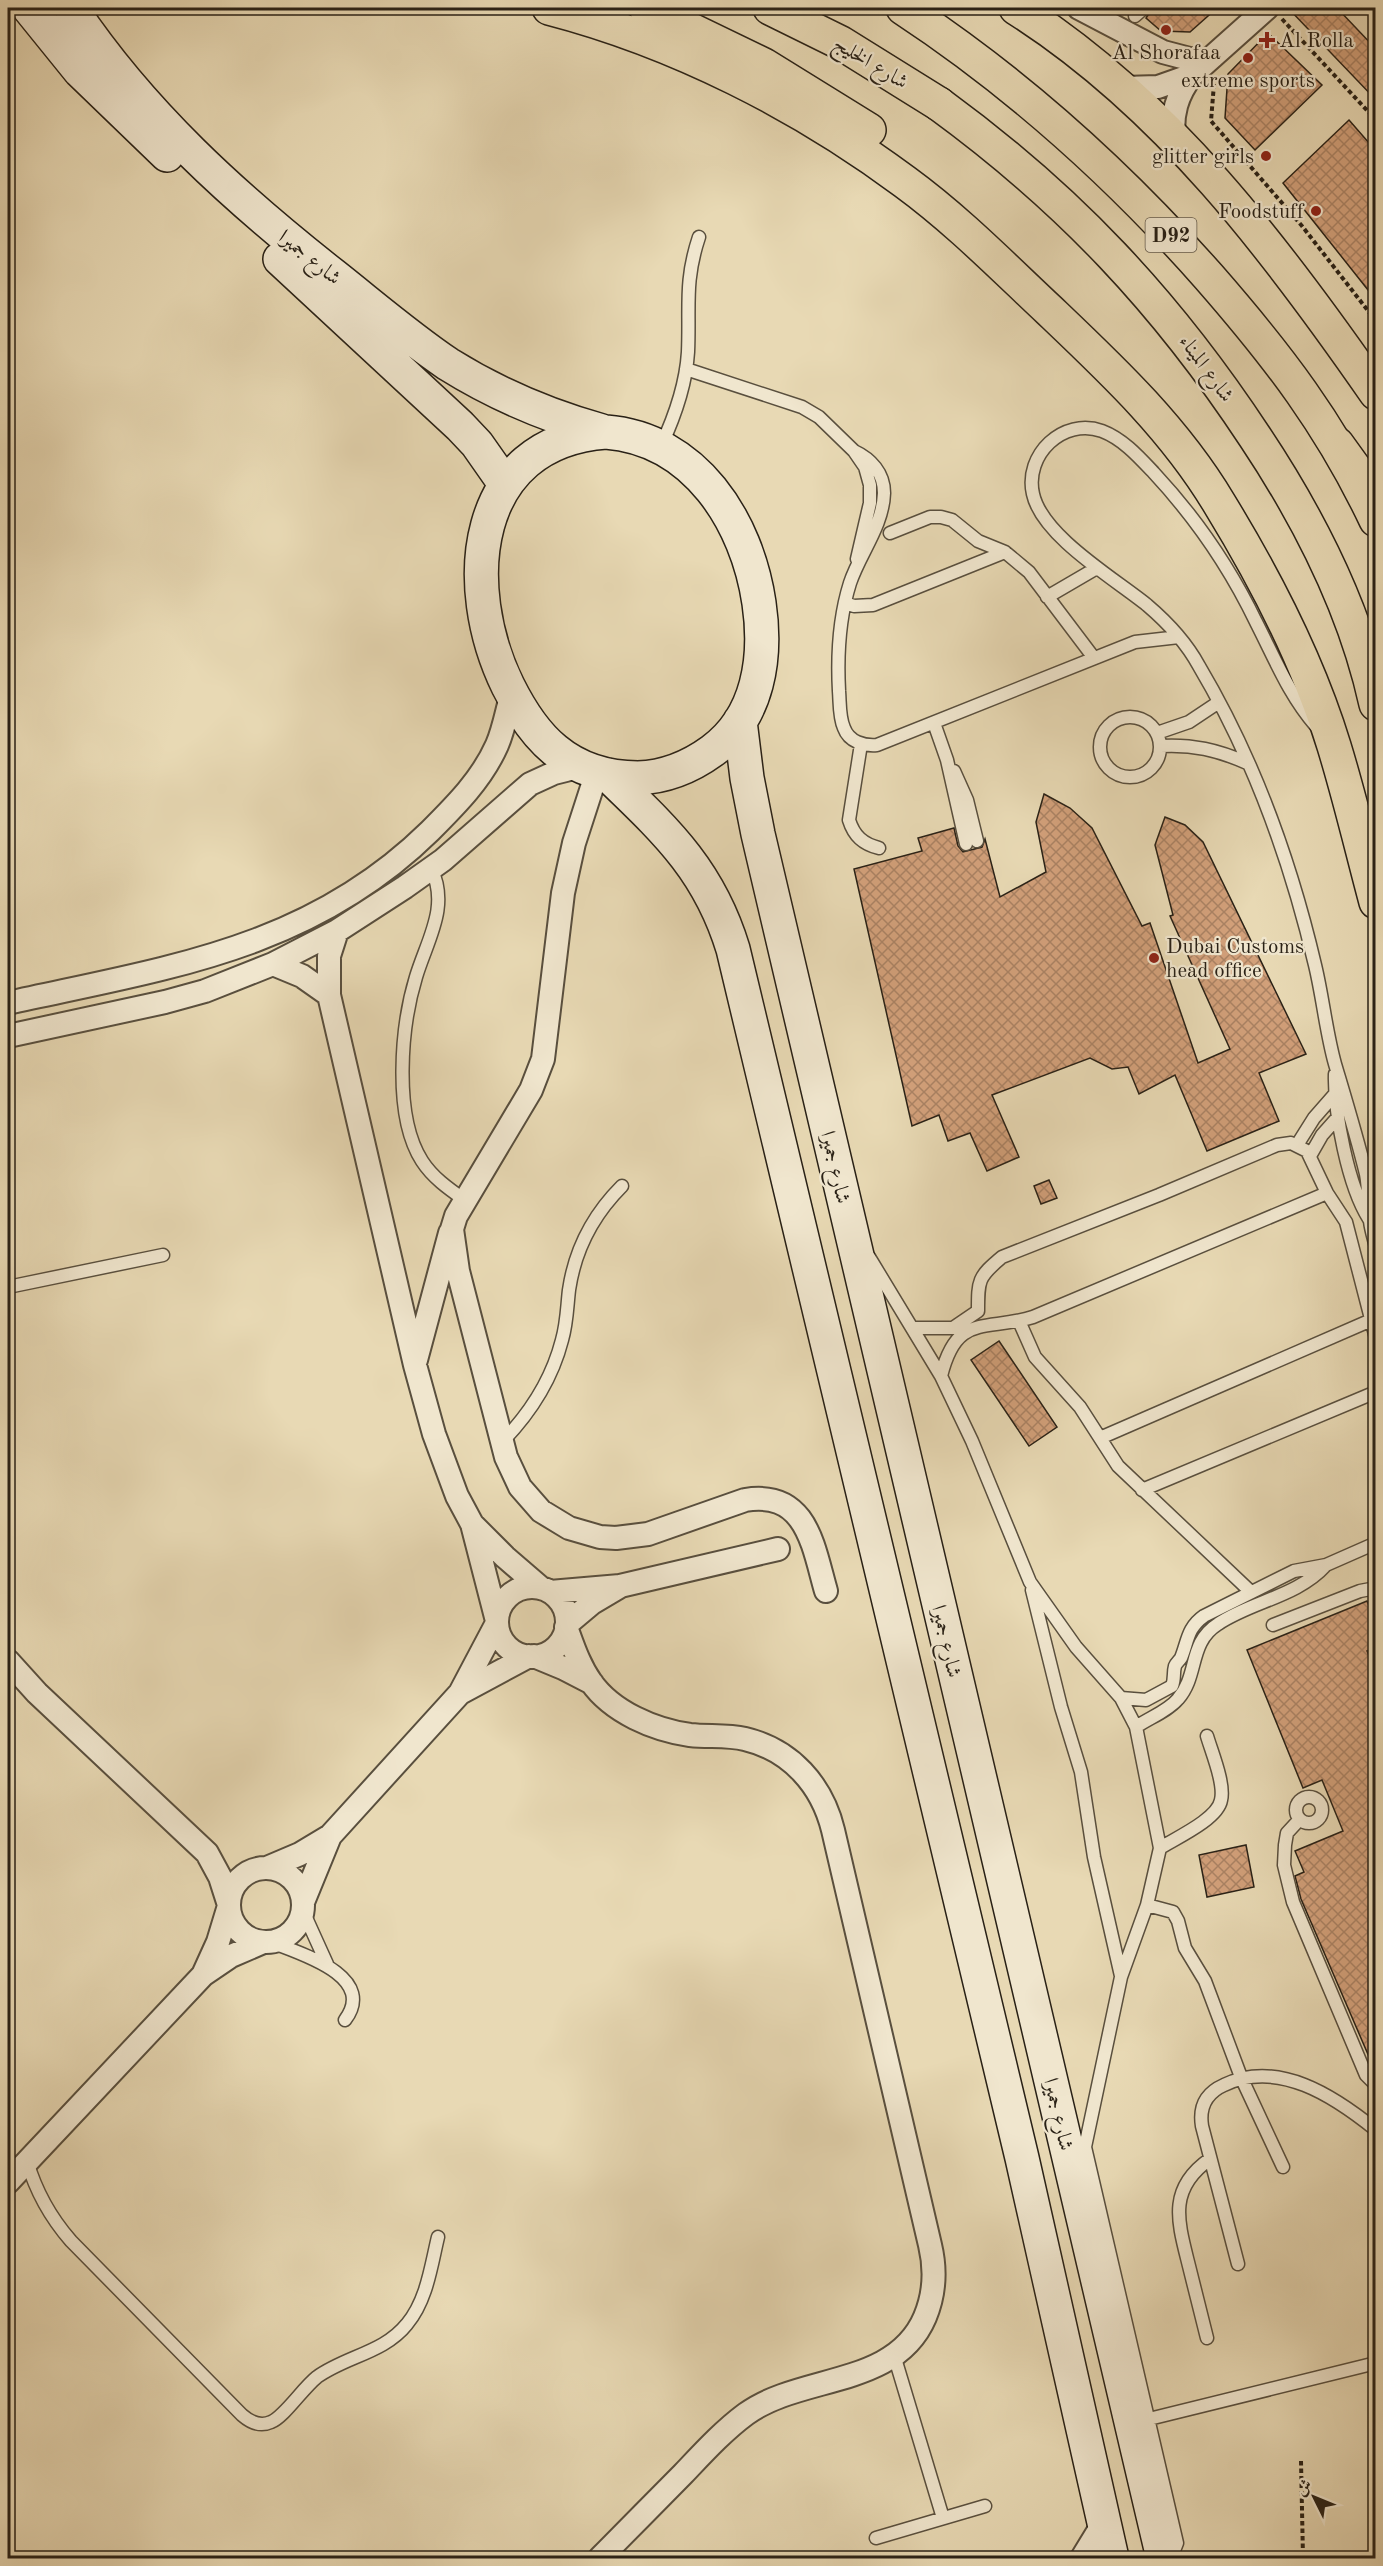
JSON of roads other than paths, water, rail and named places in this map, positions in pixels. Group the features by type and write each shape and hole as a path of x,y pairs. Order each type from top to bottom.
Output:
{"main road":[{"path":"549,8 631,35 696,61 785,105 870,157 907,183 968,234 1117,374 1143,402 1193,464 1239,536 1298,654 1334,745 1376,902"},
{"path":"646,8 718,40 808,90 852,118 935,178 990,224 1042,273 1096,335 1121,367 1143,402"},
{"name":"شارع الخليج","path":"770,8 841,43 939,104"},
{"name":"D92","path":"903,8 989,68 1076,140 1118,180 1197,264 1274,355 1310,402 1337,444 1376,520"},
{"path":"1016,8 1062,39 1123,88 1174,140 1270,248 1314,305 1376,393"},
{"name":"شارع الميناء","path":"939,104 1021,167 1073,214 1114,255 1189,342 1223,388 1304,516 1338,589 1371,676 1376,704"},
{"path":"1337,444 1376,498"}],"street":[{"name":"شارع جميرا","path":"29,8 55,42 106,99 460,426 487,457 505,484"},
{"name":"شارع جميرا","path":"71,8 120,74 176,137 213,174 292,243 420,344 459,370 541,411 606,432"},
{"path":"1079,8 1204,73"},
{"path":"1174,140 1174,112 1184,86 1204,73 1273,12"},
{"path":"1123,88 1158,87 1204,73"},
{"path":"8,1035 165,1002 205,991 273,963 337,931 431,868 530,784 554,773 596,771 644,777 683,768 721,744 740,721 753,694 762,664 762,623 753,571 737,530 715,493 688,465 661,446 644,438 606,432 589,433 557,442 528,460 505,484 490,514 484,532 481,576 486,624 495,656 522,712 544,740 596,771 675,842 691,861 716,903 732,949 1022,2158 1112,2559"},
{"path":"8,1003 214,956 287,929 356,890 418,843 473,786 497,744 512,693"},
{"name":"شارع جميرا","path":"740,721 752,806 1163,2559"},
{"path":"415,1365 443,1253 452,1229 531,1090 543,1059 563,893 574,843 596,771"},
{"path":"337,931 329,956 328,995 415,1365 445,1466 472,1524 499,1631 507,1646 521,1655 532,1656 564,1668 592,1683 620,1709 655,1726 692,1735 744,1739 776,1750 802,1771 822,1798 831,1822 934,2260 933,2291 927,2313 916,2333 894,2355 863,2371 785,2394 749,2412 718,2438 600,2559"},
{"path":"273,963 302,976 328,995"},
{"path":"452,1229 459,1271 512,1472 520,1487 541,1511 569,1528 616,1539 648,1534 745,1500 767,1498 796,1513 803,1522 812,1541 826,1591"},
{"path":"472,1524 505,1557 563,1606 577,1656 592,1683"},
{"path":"203,1975 218,1942 237,1881 250,1871 300,1854 330,1836 460,1693 497,1622 502,1604 515,1592 532,1587 545,1590 620,1586 778,1549"},
{"path":"460,1693 532,1656 552,1651 559,1644 567,1626 592,1603 620,1586"},
{"path":"8,1661 46,1701 207,1853 220,1877 228,1906 239,1932 253,1941 280,1940 295,1928 330,1836"},
{"path":"207,1853 232,1863 284,1873 291,1878 301,1893 303,1906"},
{"path":"8,2182 203,1975 231,1956 266,1942"},
{"path":"1082,2559 1104,2522"}],"lane":[{"path":"661,446 676,409 686,369 687,286 699,237"},
{"path":"686,369 802,407 819,417 854,451 874,465 884,487 882,504 874,533 857,565 845,603 838,645 840,711 843,728 861,744 878,745 1135,642 1179,637"},
{"path":"1334,745 1307,715 1290,691 1242,595 1192,518 1133,452 1107,433 1086,427 1062,433 1052,440 1037,459 1031,482 1037,506 1043,516 1095,569 1144,603 1179,637 1199,664 1247,764 1279,842 1304,923 1324,1004 1335,1064 1365,1172 1370,1220 1376,1247"},
{"path":"890,533 930,517 941,517 952,520 978,541 1005,552 1029,572 1094,658"},
{"path":"845,603 854,606 873,605 1005,552"},
{"path":"1047,597 1095,569"},
{"path":"1157,733 1189,722 1219,702"},
{"path":"1126,717 1144,720 1157,733 1160,755 1149,771 1132,778 1114,774 1102,760 1100,741 1109,725 1116,720 1126,717"},
{"path":"934,723 972,843"},
{"path":"861,744 849,820 856,836 862,842 879,848"},
{"path":"1160,746 1196,746 1213,750 1247,764"},
{"path":"431,868 436,879 439,902 435,925 418,971 409,1010 404,1069 406,1116 414,1146 425,1166 441,1183 466,1201"},
{"path":"1335,1064 1338,1117 1353,1185 1370,1220"},
{"path":"1297,1144 1314,1118 1335,1094"},
{"path":"1310,1156 1322,1135 1338,1117"},
{"path":"985,1324 978,1311 978,1282 1002,1257 1284,1143 1297,1144 1310,1156 1327,1193 1342,1213 1350,1231 1376,1338"},
{"path":"503,1442 529,1411 549,1378 562,1341 576,1257 599,1211 622,1186"},
{"path":"941,1376 946,1355 957,1340 971,1328 985,1324 1019,1321 1327,1193"},
{"path":"850,1225 941,1376 976,1451 1030,1582 1060,1707 1081,1772 1094,1857 1121,1977"},
{"path":"8,1287 163,1255"},
{"path":"912,1328 952,1328 978,1311"},
{"path":"1100,1438 1373,1319"},
{"path":"1019,1321 1035,1357 1080,1407 1118,1466 1251,1592"},
{"path":"1142,1490 1376,1392"},
{"path":"1121,1698 1146,1700 1172,1686 1176,1677 1175,1666 1180,1659 1192,1626 1217,1609 1294,1571 1326,1565 1376,1543"},
{"path":"1137,1727 1178,1700 1188,1682 1197,1648 1204,1635 1218,1623 1299,1587 1326,1565"},
{"path":"1360,1591 1376,1579"},
{"path":"1030,1582 1076,1647 1121,1698 1137,1727 1160,1848 1147,1905 1121,1977 1085,2147 1177,2543 1170,2559"},
{"path":"1273,1625 1360,1591 1376,1588"},
{"path":"1160,1848 1206,1820 1218,1809 1222,1793 1207,1736"},
{"path":"1311,1796 1323,1798 1319,1819 1306,1823 1299,1820 1296,1814 1298,1801 1311,1796"},
{"path":"1299,1820 1287,1833 1285,1845 1284,1865 1293,1902 1366,2075 1376,2085"},
{"path":"1147,1905 1173,1912 1178,1921 1185,1948 1204,1981 1241,2077 1283,2167"},
{"path":"303,1906 327,1964"},
{"path":"266,1942 327,1964 346,1982 352,1994 352,2007 345,2020"},
{"path":"1238,2264 1202,2126 1202,2109 1205,2101 1217,2088 1241,2077 1284,2079 1305,2085 1344,2104 1376,2130"},
{"path":"1207,2338 1180,2231 1178,2210 1188,2181 1194,2172 1210,2159"},
{"path":"27,2161 44,2204 71,2241 242,2415 253,2423 266,2424 279,2418 305,2388 325,2372 376,2349 408,2324 421,2300 438,2237"},
{"path":"894,2355 943,2518"},
{"path":"1149,2419 1376,2363"},
{"path":"876,2538 985,2506"}],"place":[{"name":"Al Shorafaa","path":"1166,30"},
{"name":"Al Rolla","path":"1267,40"},
{"name":"extreme sports","path":"1248,58"},
{"name":"glitter girls","path":"1266,156"},
{"name":"Foodstuff","path":"1316,211"},
{"name":"Dubai Customs head office","path":"1154,958"}]}
